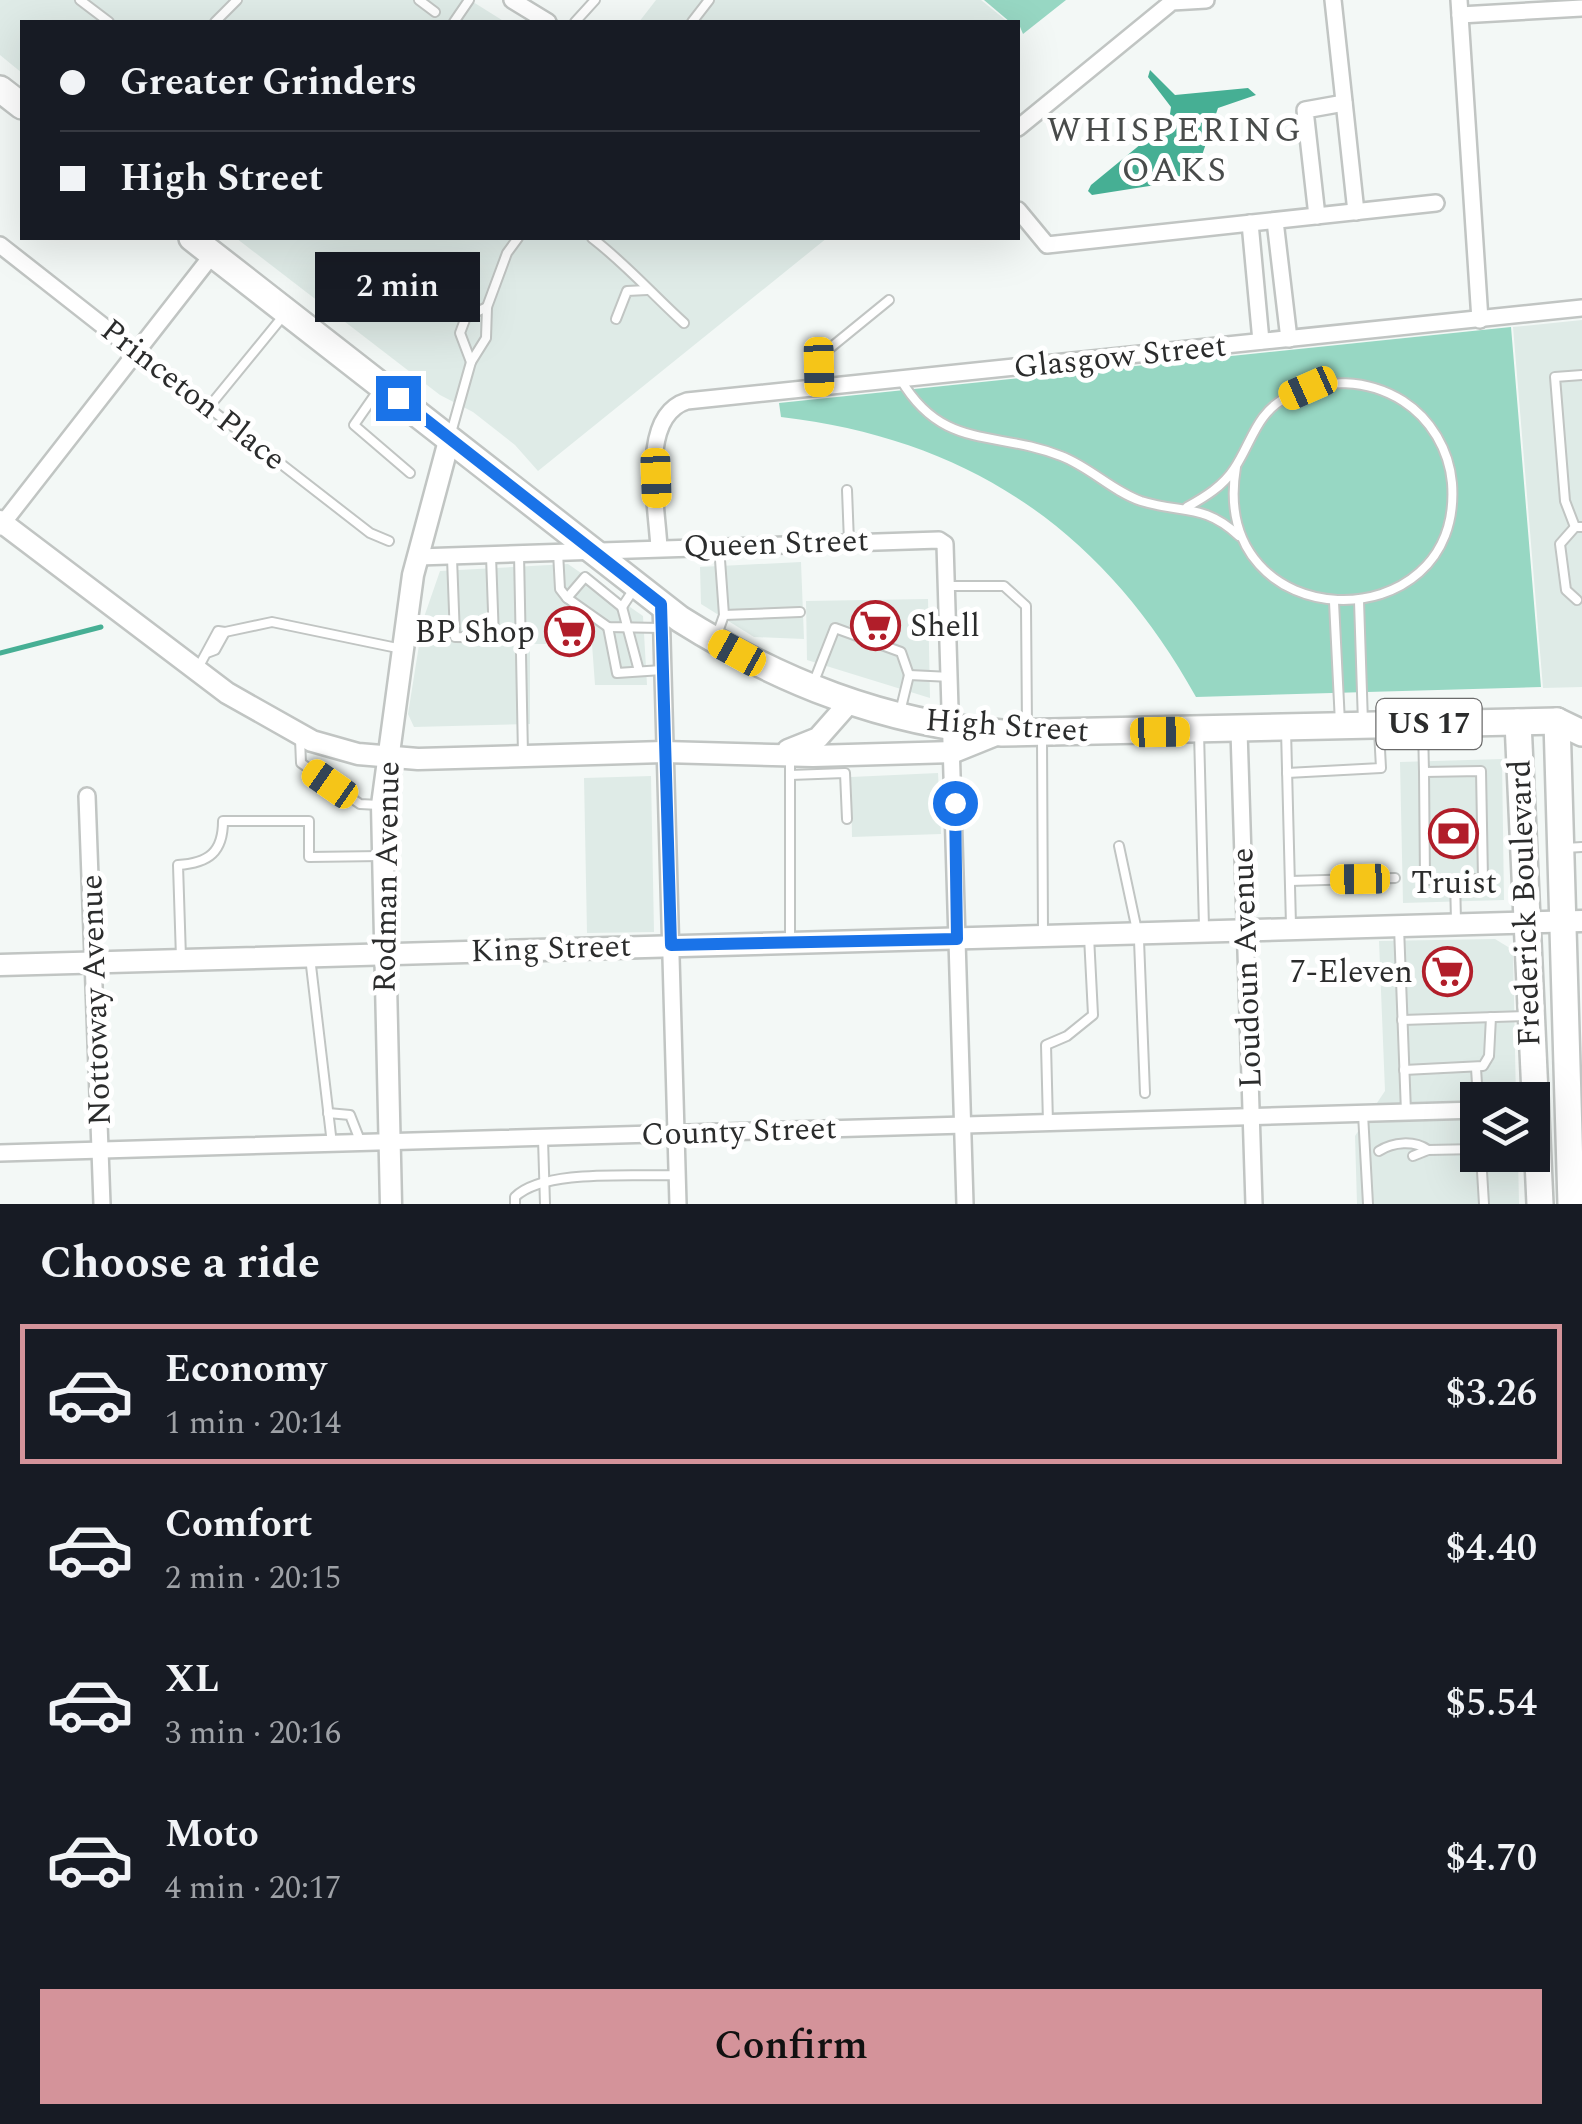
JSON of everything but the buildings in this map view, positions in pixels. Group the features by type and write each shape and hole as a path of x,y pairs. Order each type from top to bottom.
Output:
{"main road":[{"path":"0,89 20,104"},
{"name":"High Street","path":"195,240 450,438 629,596 661,616 812,688 953,740 1023,733 1557,721 1582,708"},
{"name":"High Street","path":"1557,721 1582,733"},
{"name":"Frederick Boulevard","path":"1557,721 1571,848 1570,1204"},
{"name":"Frederick Boulevard","path":"1518,722 1532,1082"},
{"name":"Frederick Boulevard","path":"1537,1172 1539,1202"}],"street":[{"path":"512,0 545,20"},
{"path":"1020,126 1172,2 1206,0"},
{"path":"1333,0 1356,212"},
{"path":"1480,320 1460,8 1582,8"},
{"path":"1316,216 1304,110 1344,102"},
{"path":"1020,212 1047,245 1436,203"},
{"path":"1274,220 1288,338"},
{"path":"1250,223 1261,341"},
{"name":"Princeton Place","path":"1,248 135,350"},
{"path":"213,254 1,524 202,661 262,715 329,747 387,758 664,752 844,764 953,740"},
{"name":"Glasgow Street","path":"659,548 655,442 664,416 687,400 1582,308"},
{"name":"Rodman Avenue","path":"391,1204 382,805 418,557 450,438"},
{"name":"Queen Street","path":"418,557 558,552 594,562 659,548 938,540 945,544 948,586"},
{"path":"948,586 965,1204"},
{"path":"661,616 678,1204"},
{"path":"786,760 818,738 848,704"},
{"name":"Loudoun Avenue","path":"1239,731 1254,1204"},
{"name":"Nottoway Avenue","path":"87,796 102,1204"},
{"name":"King Street","path":"0,965 1572,922"},
{"name":"County Street","path":"0,1153 1460,1110"}],"lane":[{"path":"80,0 106,20"},
{"path":"217,20 236,0"},
{"path":"419,0 434,12"},
{"path":"577,20 595,0"},
{"path":"694,20 709,0"},
{"path":"450,438 471,362 486,338 487,307 507,253 517,240"},
{"path":"595,240 632,268 647,290 684,323"},
{"path":"616,320 627,291 647,290"},
{"path":"819,388 824,352 889,300"},
{"path":"471,362 460,333 466,317 487,307"},
{"path":"208,408 287,312"},
{"name":"Princeton Place","path":"135,350 370,533 389,541"},
{"path":"1578,600 1566,590 1560,544 1578,527 1565,501 1555,377 1582,375"},
{"path":"901,380 924,412 958,432 1059,455 1133,498 1208,512 1240,537 1255,560 1284,586 1334,602 1359,601 1411,578 1425,565 1445,531 1451,477 1446,454 1425,420 1402,400 1366,385 1326,383 1308,388 1270,408 1244,446 1236,466 1233,500 1240,537"},
{"path":"382,385 354,425 410,473"},
{"path":"1187,506 1220,485 1236,466"},
{"path":"847,490 849,542"},
{"path":"715,641 724,615 720,546"},
{"path":"558,552 560,589 608,627 628,627 661,616"},
{"path":"519,554 523,756"},
{"path":"491,556 494,639"},
{"path":"452,558 454,637 521,638"},
{"path":"567,598 594,562"},
{"path":"948,586 1004,586 1026,606 1023,733 1044,937"},
{"path":"629,596 628,627 639,671"},
{"path":"1359,601 1360,728"},
{"path":"1287,773 1381,768 1360,728 1334,602"},
{"path":"724,615 800,612"},
{"path":"202,661 225,632 272,622 402,650"},
{"path":"608,627 616,673 662,670"},
{"path":"812,688 835,628 901,652 908,675 899,717"},
{"path":"908,675 951,677"},
{"path":"1423,725 1425,880 1484,879 1482,771 1424,772"},
{"path":"1286,730 1291,931"},
{"path":"1199,732 1204,933"},
{"path":"300,734 301,763 360,804 382,805"},
{"path":"786,760 790,943"},
{"path":"844,764 847,819"},
{"path":"181,960 178,865 197,864 212,856 223,843 224,821 309,821 309,857 381,856"},
{"path":"1119,846 1138,934 1146,1093"},
{"path":"1290,881 1395,878"},
{"path":"1455,879 1456,925"},
{"path":"1398,927 1406,1112"},
{"path":"1048,1123 1046,1044 1068,1036 1093,1015 1089,936"},
{"path":"310,957 332,1144"},
{"path":"1402,1020 1530,1016"},
{"path":"1404,1070 1476,1068 1487,1062 1492,1018"},
{"path":"1476,1068 1477,1082"},
{"path":"328,1113 350,1115 361,1143"},
{"path":"1363,1114 1368,1204"},
{"path":"542,1138 544,1204"},
{"path":"1379,1151 1389,1144 1419,1143 1428,1150"},
{"path":"1413,1156 1428,1150 1460,1151"},
{"path":"1366,1152 1379,1151 1392,1157"},
{"path":"1482,1172 1484,1204"},
{"path":"515,1204 515,1197 524,1188 544,1182 678,1176"}],"shaded area":[{"path":"0,0 470,0 502,20 20,20 20,71 0,55"},
{"path":"656,0 981,0 1006,20 641,20"},
{"path":"984,0 1066,0 1023,34 1020,20 1008,20"},
{"path":"1150,70 1175,95 1248,88 1256,95 1218,108 1194,179 1092,195 1088,191 1091,185 1169,121 1171,107 1148,77"},
{"path":"239,240 825,240 538,471 515,445 473,412 440,395"},
{"path":"1582,320 1582,687 1543,688 1513,327"},
{"path":"1511,327 1541,687 1196,697 1160,638 1119,586 1074,541 1025,503 971,471 913,447 849,429 781,417 779,403"},
{"path":"801,562 804,639 754,637 701,604 700,567"},
{"path":"568,564 643,616 647,685 595,685 592,644 530,644 530,724 414,727 408,714 423,620 440,571"},
{"path":"928,599 930,698 807,660 806,601"},
{"path":"1502,759 1504,900 1403,903 1400,762"},
{"path":"938,773 941,834 852,837 851,777"},
{"path":"651,776 654,932 587,933 584,778"},
{"path":"1495,939 1513,950 1516,1082 1460,1082 1460,1172 1518,1172 1519,1204 1357,1204 1355,1136 1385,1091 1379,941"}],"waterway":[{"path":"0,653 101,627"}],"place":[{"name":"Shell","path":"875,626"},
{"name":"BP Shop","path":"570,632"},
{"name":"Truist","path":"1454,833"},
{"name":"7-Eleven","path":"1448,972"}],"district":[{"name":"WHISPERING OAKS","path":"1175,150"}],"route":[{"path":"398,398 661,604 671,945 957,939 955,803"}]}
